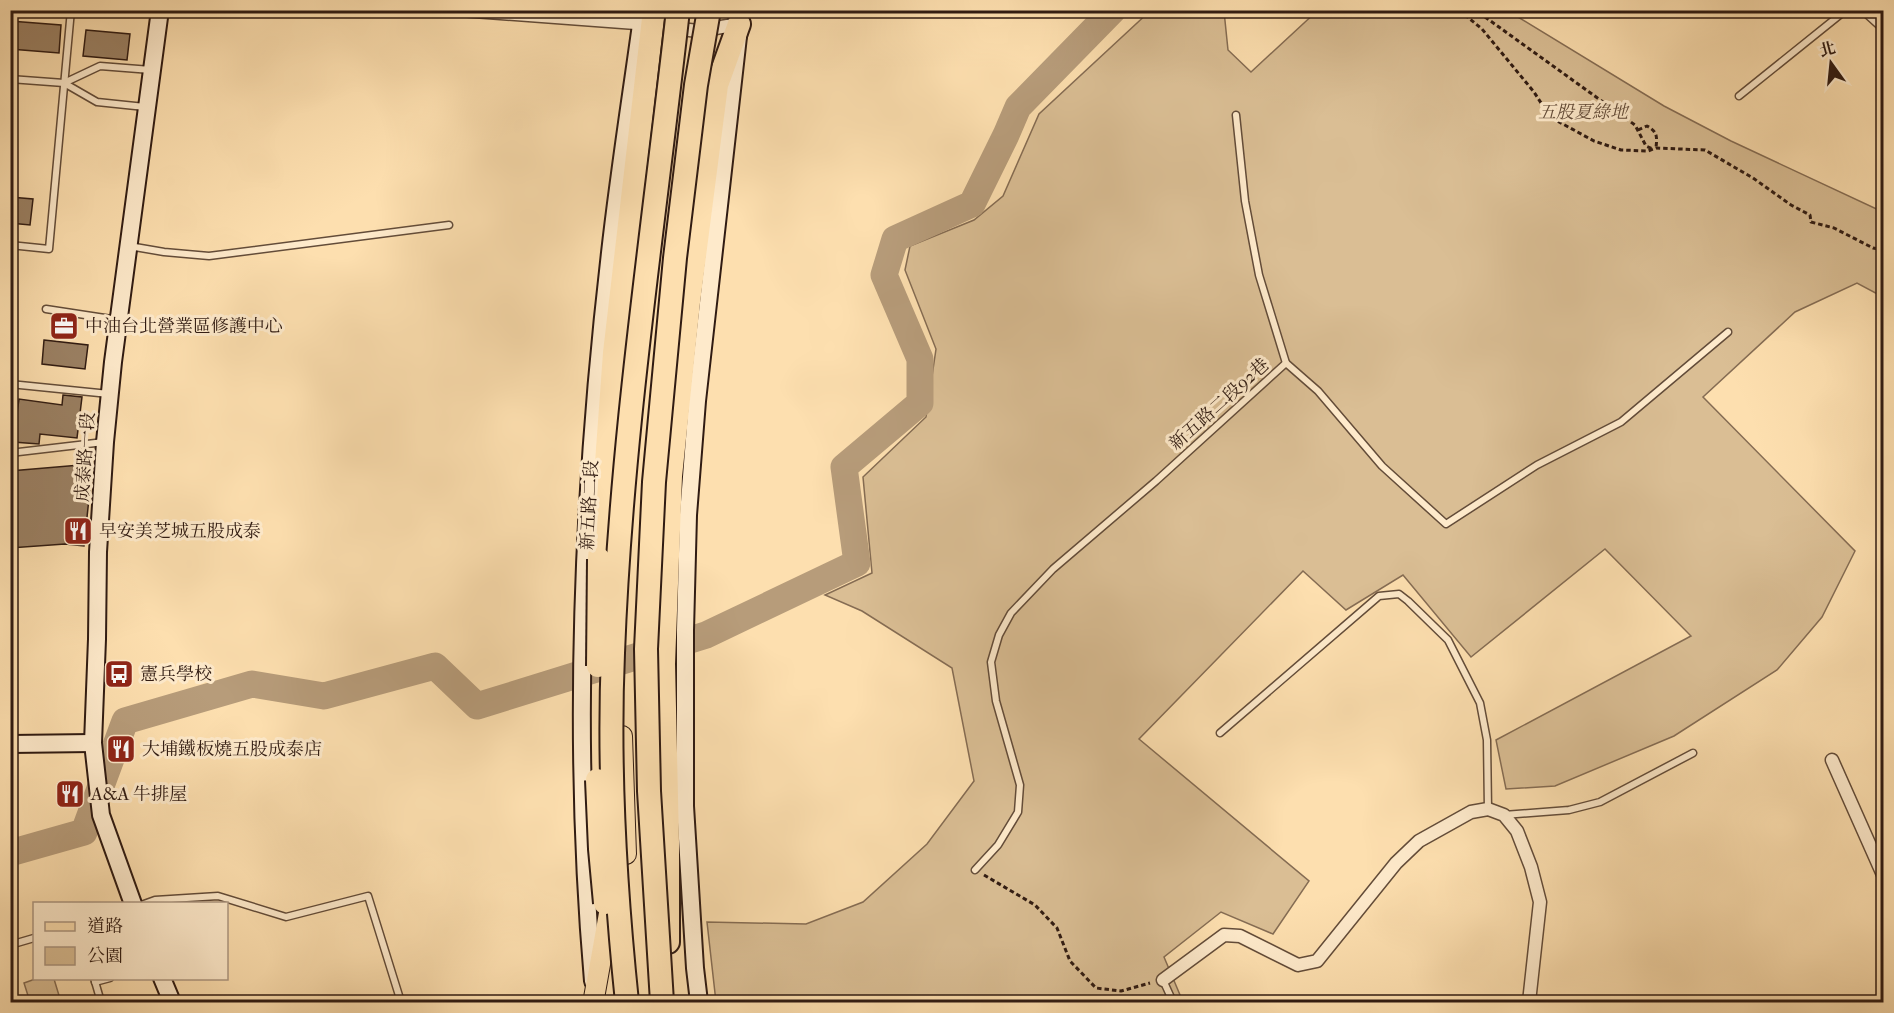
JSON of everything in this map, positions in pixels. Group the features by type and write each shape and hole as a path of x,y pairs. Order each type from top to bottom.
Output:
{"highway":[{"path":"662,1002 649,791 646,650 654,482 674,269 696,85 709,10"},
{"path":"618,1002 611,963 600,849 597,772 599,560 614,353 648,17"},
{"path":"669,1002 664,664 671,476 689,302 717,85 740,17"},
{"path":"627,1002 612,770 613,652 626,470 653,218 685,20"}],"main road":[{"name":"成泰路一段","path":"133,902 101,816 93,743 98,552 105,442 118,321 160,10"},
{"path":"685,20 702,10"},
{"name":"新五路二段","path":"595,1000 585,895 582,807 582,627 592,439 610,253 648,17"},
{"path":"699,1002 685,806 685,630 688,515 697,401 740,17"},
{"path":"635,1002 631,962 621,696 631,481 685,20"},
{"path":"654,1002 642,820 640,649 655,392 685,20"},
{"path":"10,744 93,743"},
{"path":"595,1000 625,820"},
{"path":"163,980 172,1002"}],"street":[{"path":"460,10 685,20 740,17"},
{"path":"1832,760 1884,877"},
{"path":"1163,980 1224,935 1240,936 1298,966 1317,961 1396,863 1419,841 1471,812 1488,809 1504,815 1517,831 1531,867 1540,902 1529,1002"}],"lane":[{"path":"10,245 49,249 71,10"},
{"path":"1739,96 1846,10"},
{"path":"1862,10 1884,30"},
{"path":"63,83 100,66 152,70"},
{"path":"10,79 63,83 97,102 148,107"},
{"path":"1236,116 1245,201 1259,275 1286,363"},
{"path":"129,246 208,256 449,225"},
{"path":"46,309 118,321"},
{"name":"新五路二段92巷","path":"975,870 998,846 1018,812 1020,785 996,701 991,662 999,635 1011,613 1053,569 1156,481 1286,363 1318,391 1382,466 1446,524 1537,465 1622,422 1728,332"},
{"path":"10,384 110,394"},
{"path":"10,453 105,442"},
{"path":"1220,733 1379,596 1399,594 1448,640 1480,703 1487,740 1488,809"},
{"path":"1504,815 1569,810 1600,802 1694,753"},
{"path":"148,902 218,896 286,917 368,896 400,1002"},
{"path":"10,945 33,938"},
{"path":"94,980 101,1002"},
{"path":"1163,980 1173,1002"}],"path":[{"path":"1459,10 1487,36 1534,93 1550,117 1594,141 1621,150 1648,151 1654,149"},
{"path":"1482,10 1485,17 1635,125 1646,146 1654,149 1706,150 1810,215 1810,222 1834,228 1873,248 1884,250"},
{"path":"1638,130 1647,126 1654,130 1658,137 1654,149"},
{"path":"975,870 1035,905 1057,928 1070,961 1096,988 1121,991 1163,980"}],"green space":[{"name":"五股夏綠地","path":"1150,11 1224,11 1228,50 1251,72 1317,11 1508,11 1664,106 1731,141 1883,212 1883,297 1857,283 1795,312 1703,397 1855,551 1822,617 1777,670 1674,736 1555,786 1506,789 1496,740 1691,636 1605,549 1471,657 1403,575 1346,610 1303,571 1139,739 1309,881 1273,934 1221,912 1164,957 1183,1002 716,1002 707,922 806,924 863,902 927,844 974,781 952,668 862,611 825,595 872,573 863,477 926,417 936,349 905,270 910,246 974,220 1003,196 1039,114"},
{"path":"33,980 54,980 61,1002 30,1002 24,983"}],"building":[{"path":"10,21 61,25 59,53 10,49"},
{"path":"86,30 130,34 127,60 83,56"},
{"path":"10,197 33,199 30,225 10,223"},
{"path":"44,340 88,345 85,369 42,364"},
{"path":"63,395 82,397 77,438 40,434 39,444 13,442 19,399 62,405"},
{"path":"80,465 91,479 84,546 65,544 10,548 10,471"}],"waterway":[{"path":"10,853 84,832 125,721 252,684 324,696 435,666 477,706 706,635 857,563 844,467 920,403 920,359 884,275 895,239 972,204 1018,107 1113,10"}],"place":[{"name":"中油台北營業區修護中心","path":"64,326"},
{"name":"早安美芝城五股成泰","path":"78,531"},
{"name":"憲兵學校","path":"119,674"},
{"name":"大埔鐵板燒五股成泰店","path":"121,749"},
{"name":"A&A 牛排屋","path":"70,794"}]}
